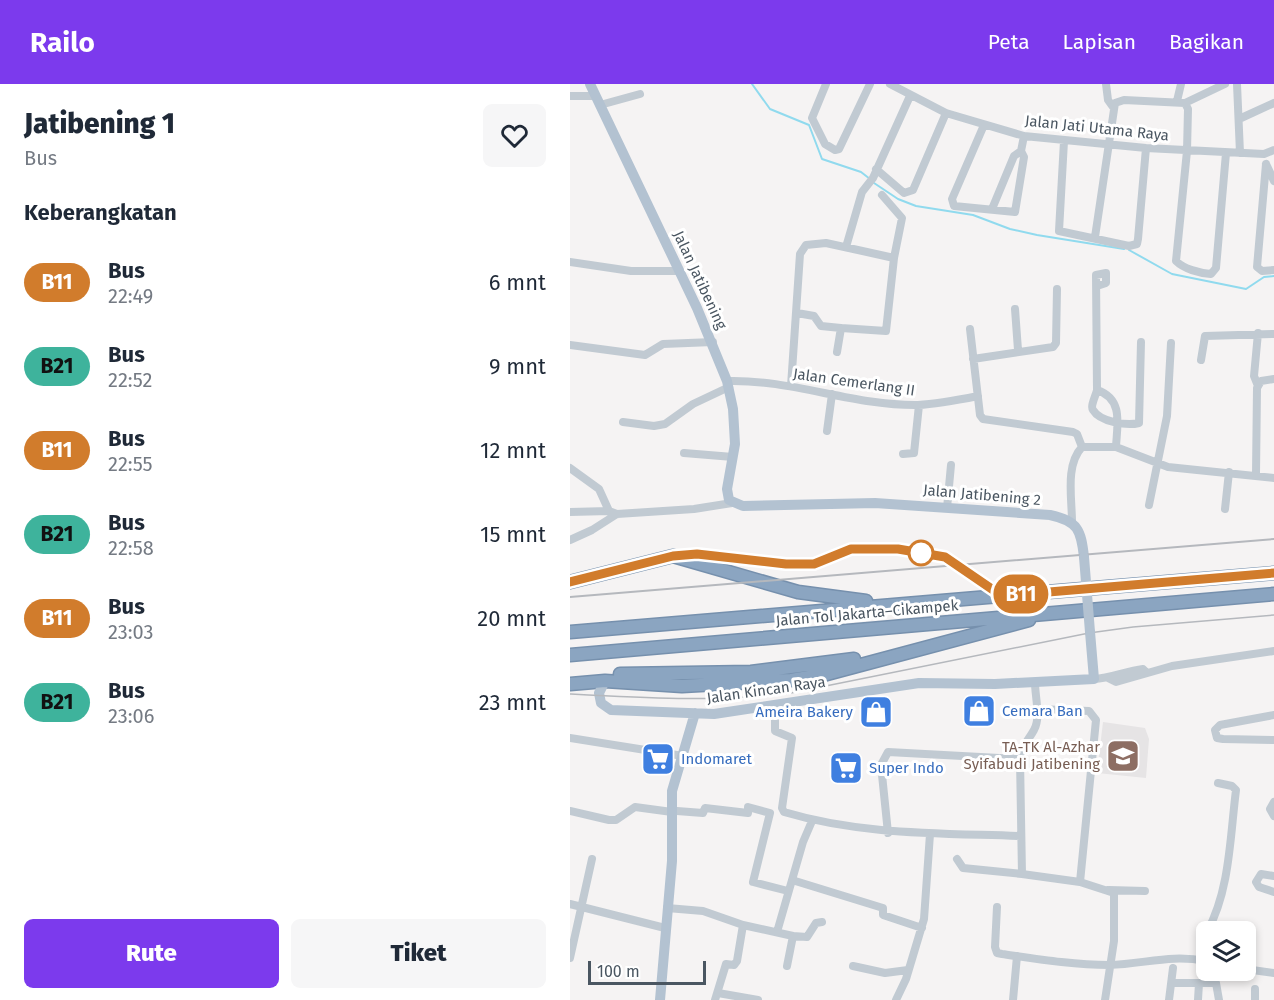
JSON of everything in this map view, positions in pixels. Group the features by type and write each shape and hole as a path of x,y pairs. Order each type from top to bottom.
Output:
{"highway":[{"path":"570,574 673,556 798,592 888,603"},
{"path":"570,582 644,562"},
{"name":"Jalan Tol Jakarta–Cikampek","path":"570,632 888,603 1274,573"},
{"name":"Jalan Tol Jakarta–Cikampek","path":"570,655 1274,594"},
{"path":"570,684 605,681 682,686 791,680 827,674 1064,611"},
{"path":"570,676 751,672 908,651"}],"main road":[{"name":"Jalan Jatibening","path":"590,84 680,271 728,384 735,428 727,489 731,502"},
{"name":"Jalan Jatibening 2","path":"731,502 762,506 875,503 1050,515 1072,522"},
{"path":"1072,522 1081,535 1094,674"},
{"name":"Jalan Kincan Raya","path":"660,1000 673,845 672,791 695,713 775,706 919,683 1035,683 1094,674"},
{"path":"605,681 599,693 601,703 611,710 695,713"}],"street":[{"path":"826,84 812,114 812,121 825,144 838,150 870,84"},
{"name":"Jalan Jati Utama Raya","path":"890,84 946,113 1024,136 1187,151 1264,154 1274,150"},
{"path":"1106,84 1107,100 1113,107"},
{"path":"1181,84 1181,102 1188,109 1187,151 1176,261 1184,267 1211,274 1216,268 1226,153"},
{"path":"1095,237 1113,107 1120,100 1169,104 1181,102 1225,84"},
{"path":"1236,84 1240,153"},
{"path":"570,96 598,101 640,94"},
{"path":"846,247 862,192 872,177 910,96"},
{"path":"1239,119 1274,103"},
{"path":"872,177 904,193 913,190 946,113"},
{"path":"984,125 952,199 954,206 1015,212 1024,157 1021,152 1024,136"},
{"path":"1064,141 1059,231 1129,246 1137,244 1146,148"},
{"path":"992,209 1014,156 1021,152"},
{"path":"1264,154 1274,181"},
{"path":"1266,164 1257,267 1263,271 1274,270"},
{"path":"797,313 814,316 821,326 886,331 894,258 902,218 882,195"},
{"path":"791,386 800,254 803,246 826,243 894,258"},
{"path":"570,262 632,271 680,271"},
{"path":"1097,286 1097,390 1093,410 1117,425 1137,424 1140,421 1141,342"},
{"path":"973,359 1053,347 1056,343 1057,289"},
{"path":"1015,309 1018,351"},
{"path":"837,352 841,328"},
{"path":"970,329 983,419 1073,432 1077,434 1082,447"},
{"path":"1256,474 1258,386 1254,376 1258,333"},
{"path":"1201,360 1205,336 1274,334"},
{"path":"570,345 645,355 654,352 663,344 712,342"},
{"path":"1149,505 1167,416 1171,343"},
{"path":"1258,386 1261,381 1274,379"},
{"path":"623,423 654,426 665,424 693,404 728,384"},
{"name":"Jalan Cemerlang II","path":"728,384 791,386 832,394 919,405 978,396"},
{"path":"1097,390 1113,402 1118,411 1116,447"},
{"path":"827,431 832,394"},
{"path":"903,454 914,453 919,405"},
{"path":"1082,447 1116,447 1158,464 1256,474 1274,478"},
{"path":"1072,522 1071,471 1074,459 1082,447"},
{"path":"684,453 733,457"},
{"path":"947,508 951,465"},
{"path":"570,468 599,489 613,512"},
{"path":"1225,508 1228,472"},
{"path":"570,512 694,509 731,502"},
{"path":"570,540 592,530 613,512"},
{"path":"1094,674 1123,681 1143,676 1146,672 1274,651"},
{"path":"1022,874 1020,759 1022,745 1034,730 1035,683"},
{"path":"775,706 775,730 792,738 782,810 812,821 888,833 1020,836"},
{"path":"1036,709 1089,711 1096,720 1080,882"},
{"path":"1274,715 1220,725 1215,730 1217,738 1223,740 1274,740"},
{"path":"570,738 682,756"},
{"path":"888,833 881,765 888,752 1020,759"},
{"path":"1212,921 1218,908 1224,885 1236,790 1232,786 1218,783"},
{"path":"1274,802 1270,809 1274,816"},
{"path":"570,811 609,820 616,820 635,807 703,813 705,808 748,813 748,807 770,813 753,882 788,891"},
{"path":"777,932 788,891 812,821"},
{"path":"896,1000 922,928 930,834"},
{"path":"570,958 592,859"},
{"path":"957,860 963,868 1080,882 1114,893 1111,965 1105,1000"},
{"path":"1274,876 1261,874 1256,882 1259,886 1274,892"},
{"path":"792,880 883,908 883,915 922,928"},
{"path":"1108,890 1145,891"},
{"path":"570,904 665,928"},
{"path":"997,907 996,951 1017,956 1111,965 1139,964 1161,957 1196,960"},
{"path":"667,908 703,911 743,925 794,936 807,937 816,923 822,922"},
{"path":"743,925 737,961 734,965 726,964 716,997 758,1000"},
{"path":"787,966 794,936"},
{"path":"1013,1000 1017,956"},
{"path":"853,966 885,973 908,970"},
{"path":"1169,1000 1173,968"},
{"path":"1256,970 1274,973"},
{"path":"1172,983 1216,983 1219,1000"},
{"path":"1198,1000 1199,983"},
{"path":"1255,989 1255,1000"}],"shaded area":[{"name":"TA-TK Al-Azhar Syifabudi Jatibening","path":"1103,722 1145,728 1149,739 1146,778 1097,773"}],"waterway":[{"path":"752,84 770,109 809,125 822,159 861,172 870,179"},
{"path":"874,183 898,199 916,206 973,215 1010,229 1037,235 1124,249"},
{"path":"1129,250 1172,274 1246,289 1264,277 1274,276"}],"tram line":[{"path":"570,694 705,699 786,694 1089,633 1274,615"}],"railway":[{"path":"570,597 1274,539"}],"bus line":[{"name":"B11","path":"570,582 673,556 697,554 786,564 814,564 851,549 898,549 945,557 1002,596 1274,573"}],"place":[{"name":"Cemara Ban","path":"979,711"},
{"name":"Ameira Bakery","path":"876,712"},
{"name":"TA-TK Al-Azhar Syifabudi Jatibening","path":"1123,756"},
{"name":"Indomaret","path":"658,759"},
{"name":"Super Indo","path":"846,768"}]}
